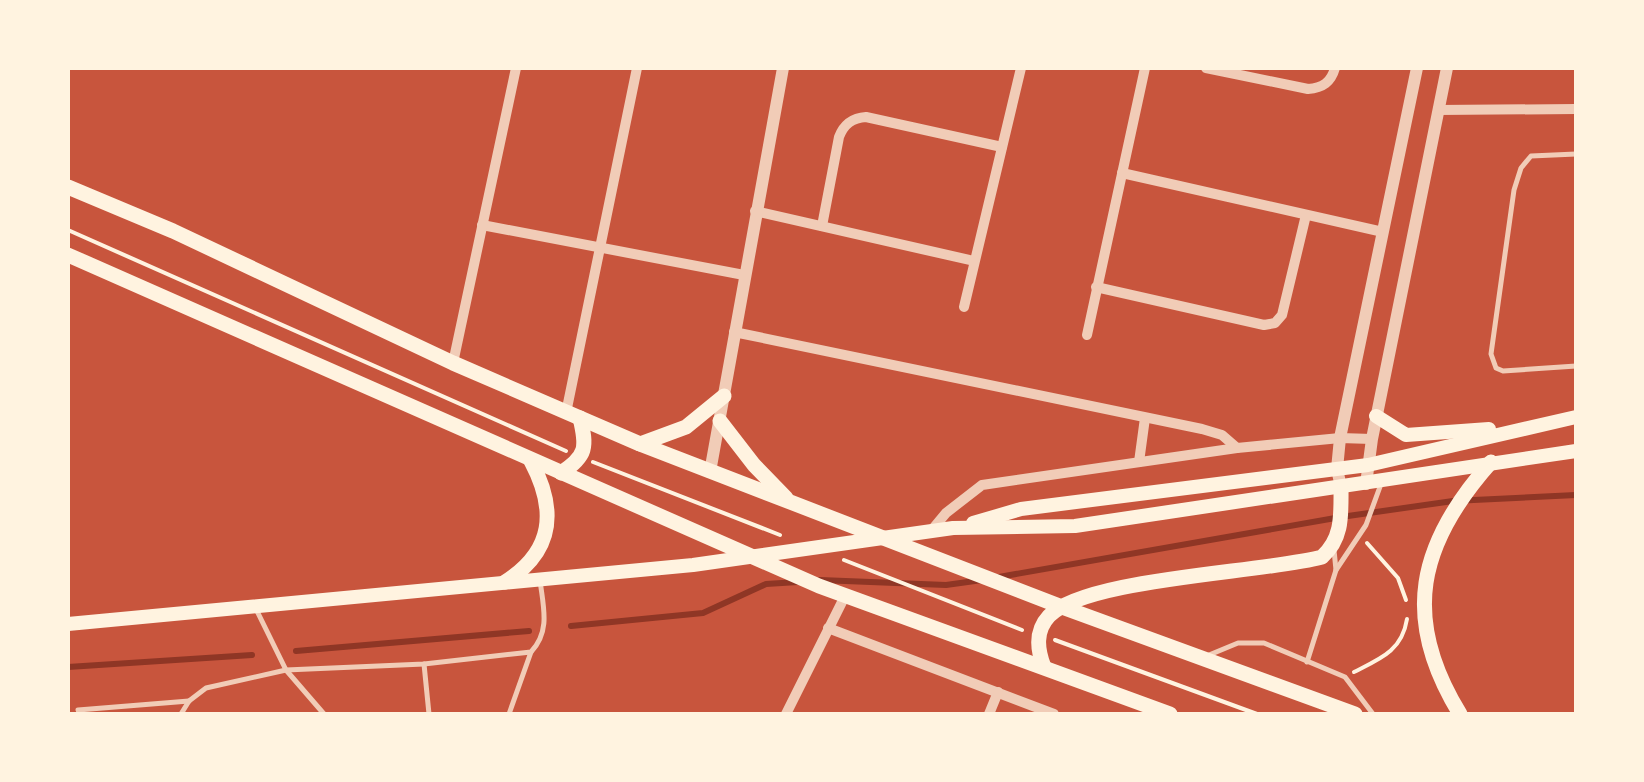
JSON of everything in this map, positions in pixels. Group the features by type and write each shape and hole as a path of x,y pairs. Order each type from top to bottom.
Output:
{"main road":[{"path":"68,186 453,363 640,444 1201,659 1356,714"},
{"path":"68,255 818,586 1170,714"},
{"path":"640,444 686,427 724,396"},
{"path":"561,473 580,458 586,441 573,415"},
{"path":"1376,416 1406,435 1520,428"},
{"path":"953,528 1021,509 1368,466 1576,416"},
{"path":"720,421 754,465 793,504"},
{"path":"68,624 694,565 953,528 1075,526 1341,494 1491,462 1576,451"},
{"path":"505,582 522,572 544,538 547,499 532,461"},
{"path":"1460,714 1432,659 1424,626 1424,594 1429,564 1448,521 1470,485 1491,462"},
{"path":"1044,666 1038,654 1039,636 1050,614 1090,593 1322,557 1337,539 1341,494"}],"street":[{"path":"453,363 516,68"},
{"path":"573,415 600,249 638,68"},
{"path":"710,472 784,68"},
{"path":"964,307 1021,68"},
{"path":"1086,334 1145,68"},
{"path":"1206,68 1308,89 1324,86 1335,68"},
{"path":"1341,494 1337,469 1340,438 1417,68"},
{"path":"1375,485 1368,466 1376,416 1447,68"},
{"path":"1438,110 1576,109"},
{"path":"822,226 839,137 842,129 856,118 1002,147"},
{"path":"1122,173 1383,232"},
{"path":"755,211 974,261"},
{"path":"1096,287 1264,324 1275,323 1282,315 1306,215"},
{"path":"482,226 744,275"},
{"path":"734,332 1202,428 1237,448"},
{"path":"1139,462 1145,418"},
{"path":"931,531 946,513 982,485 1237,448 1340,438 1372,440"},
{"path":"786,714 844,596"},
{"path":"828,628 1054,714"},
{"path":"988,714 998,692"}],"lane":[{"path":"1576,154 1531,156 1521,168 1509,221 1491,354 1496,368 1504,371 1576,366"},
{"path":"1336,570 1366,525 1375,485"},
{"path":"1308,662 1336,570 1337,539"},
{"path":"509,714 531,652 542,637 545,622 540,580"},
{"path":"254,606 286,670 324,714"},
{"path":"1201,659 1238,643 1264,643 1345,677 1373,714"},
{"path":"181,714 188,700 214,685 286,670 424,664 531,652"},
{"path":"424,664 429,714"},
{"path":"78,710 188,700"}],"path":[{"path":"68,230 580,458 812,548"},
{"path":"1345,677 1390,654 1407,625 1408,606 1398,578 1360,535"},
{"path":"842,560 1257,714"}],"waterway":[{"path":"999,577 1453,501 1576,495"},
{"path":"820,580 946,585 982,580"},
{"path":"571,626 703,613 766,584 798,582"},
{"path":"296,651 529,631"},
{"path":"68,667 252,655"}]}
